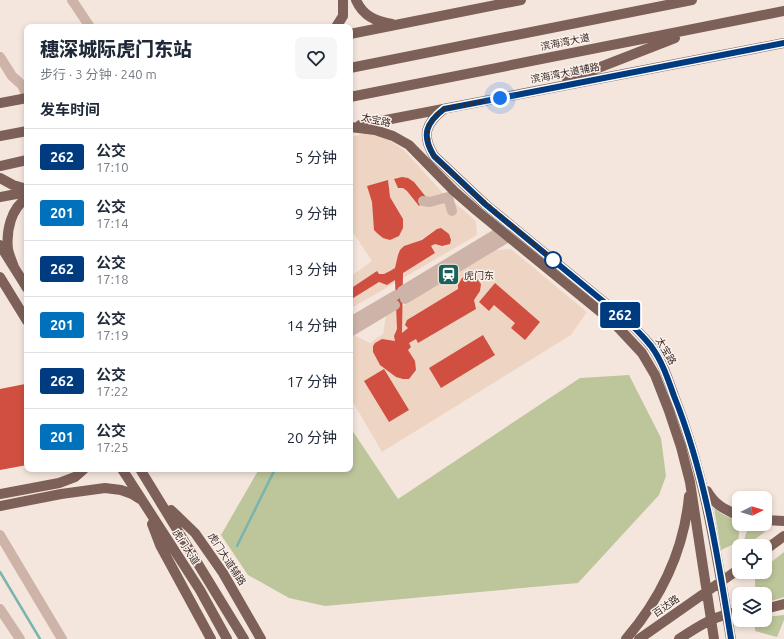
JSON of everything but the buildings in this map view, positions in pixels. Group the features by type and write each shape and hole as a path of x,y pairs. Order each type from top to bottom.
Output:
{"main road":[{"path":"353,33 521,0"},
{"name":"滨海湾大道","path":"353,67 692,0"},
{"path":"343,2 349,13 353,13 358,8 356,2"},
{"path":"338,24 343,16 343,2"},
{"path":"356,2 368,17 378,22 398,25"},
{"name":"滨海湾大道","path":"353,96 784,11"},
{"path":"543,90 700,28"},
{"name":"滨海湾大道辅路","path":"353,126 784,43"},
{"path":"0,103 24,98"},
{"path":"0,110 24,98"},
{"name":"太宝路","path":"444,109 434,117 428,127 429,147 434,156 485,204 621,316 638,331 652,347 664,371 692,443 702,480 731,639"},
{"name":"太宝路","path":"353,127 375,130 393,136 409,145 454,191 504,234 614,323 642,353 655,376 682,447 690,482 714,639"},
{"path":"0,136 24,132"},
{"path":"0,166 24,161"},
{"path":"0,178 13,185 24,188"},
{"path":"0,197 24,193"},
{"path":"14,267 8,249 9,230 13,212 24,201"},
{"path":"0,245 24,283"},
{"path":"0,277 24,315"},
{"path":"0,494 59,483 75,477 81,472"},
{"name":"虎门大道","path":"124,472 200,590 227,639"},
{"name":"虎门大道","path":"142,472 244,639"},
{"path":"702,480 712,500 723,509 732,513"},
{"path":"626,639 650,610 664,585 675,560 688,507 690,482"},
{"path":"0,506 62,494 105,488 121,490 132,494 145,505 160,545 208,636"},
{"name":"虎门大道辅路","path":"160,501 195,533 223,573 261,639"},
{"path":"772,520 784,521"},
{"path":"772,545 784,536"},
{"name":"百达路","path":"639,639 732,574"},
{"path":"772,607 784,604"},
{"path":"680,638 711,620 732,614"}],"street":[{"path":"72,0 88,24"},
{"path":"0,57 12,76 22,85 24,98"},
{"path":"423,201 430,202 448,197 452,211"},
{"path":"353,330 400,297 504,234"},
{"path":"353,320 400,297"},
{"path":"0,535 62,639"},
{"path":"0,608 20,639"}],"green space":[{"path":"629,375 661,438 666,476 659,495 578,583 325,606 289,598 248,575 221,535 257,472 353,472 353,432 398,499 580,378"},
{"path":"714,508 732,519 732,531 739,531 738,539 732,539 732,545 721,550"},
{"path":"747,531 766,531 755,539 745,539"},
{"path":"784,552 784,597 772,601 772,587 755,587 755,579 772,579 772,561"},
{"path":"784,615 784,620 777,637 755,631 755,627 772,627 772,616"}],"shaded area":[{"path":"368,133 388,139 405,151 441,191 476,221 477,235 353,307 353,275 372,261 353,232 353,136"},
{"path":"511,249 587,312 571,335 382,452 353,402 353,336 370,343 383,334 386,316 496,250"}],"waterway":[{"path":"237,546 274,472"},
{"path":"0,572 40,639"}],"bus line":[{"name":"262","path":"731,639 702,480 692,443 664,371 652,347 638,331 621,316 485,204 463,184 434,156 429,147 427,138 428,127 434,117 444,109 784,43"}],"place":[{"name":"虎门东","path":"448,275"}],"route":[{"path":"500,98 444,109 434,117 428,127 427,138 429,147 434,156 463,184 553,260"}]}
